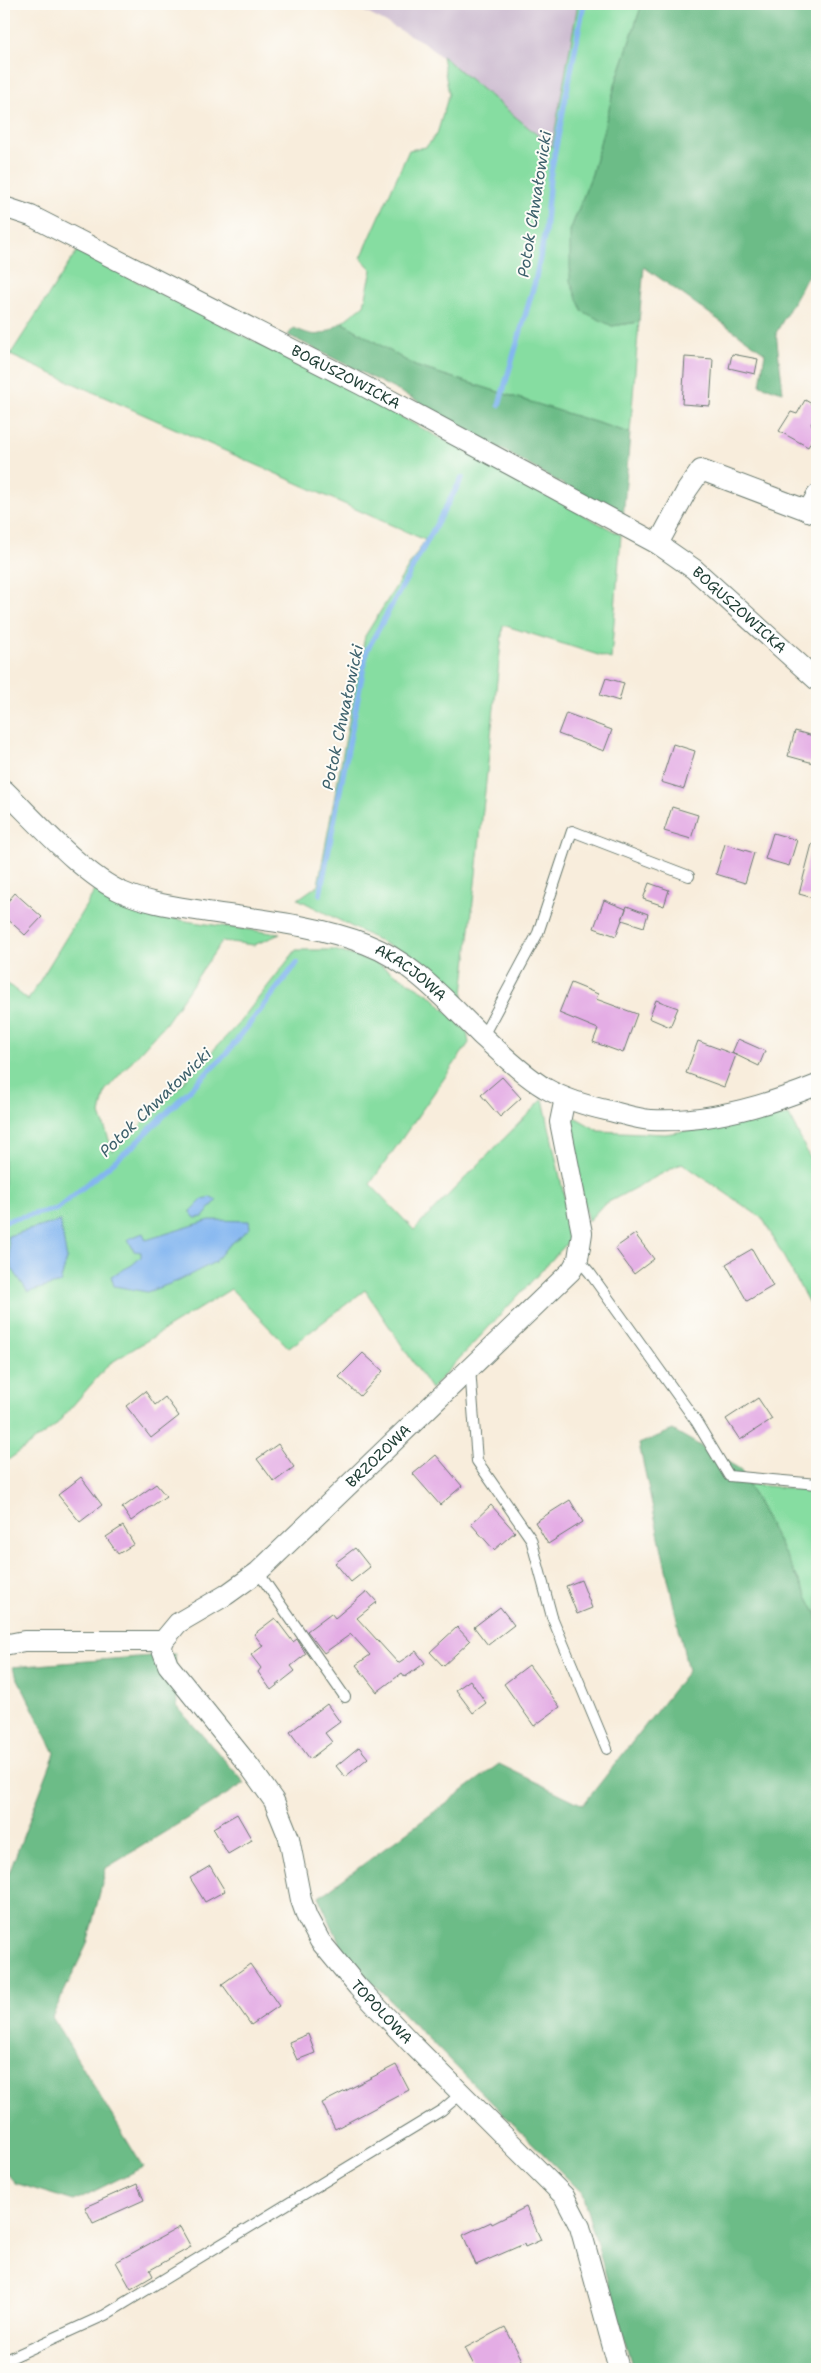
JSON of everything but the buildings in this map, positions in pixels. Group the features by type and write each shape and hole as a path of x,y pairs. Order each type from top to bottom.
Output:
{"street":[{"name":"BOGUSZOWICKA","path":"4,196 31,216 377,393 658,544 694,569 817,680"},
{"name":"BOGUSZOWICKA","path":"4,208 31,216"},
{"path":"658,544 687,490 701,470 814,506"},
{"name":"AKACJOWA","path":"4,790 86,868 122,892 167,905 315,930 367,944 391,956 409,967 434,988 483,1036 532,1079 565,1098 585,1106 648,1120 672,1120 737,1110 776,1100 817,1085"},
{"name":"BRZOZOWA","path":"163,1641 178,1623 226,1596 258,1572 572,1271 578,1259 582,1233 580,1215 560,1122 565,1098"},
{"path":"4,1645 24,1641 163,1641"},
{"name":"TOPOLOWA","path":"163,1641 162,1649 168,1664 250,1767 274,1801 289,1838 301,1900 307,1917 320,1941 358,1987 462,2094 555,2185 572,2210 580,2227 590,2260 619,2369"}],"lane":[{"path":"483,1036 538,933 572,831 689,876"},
{"path":"578,1259 696,1421 729,1476 817,1484"},
{"path":"470,1367 477,1460 531,1539 552,1618 607,1749"},
{"path":"258,1572 345,1697"},
{"path":"4,2361 105,2315 442,2110 462,2094"}],"shaded area":[{"path":"350,4 578,4 553,148 423,42"}],"green space":[{"path":"578,4 642,4 616,82 592,174 570,231 612,326 639,322 630,433 415,366 342,322 364,305 372,270 361,258 409,150 426,147 437,134 449,94 442,56 552,147"},
{"path":"642,4 817,4 817,259 776,333 783,392 760,385 765,353 644,267 639,322 612,326 582,311 570,281 570,231 592,174 616,82"},
{"path":"77,251 349,389 621,535 611,659 503,625 462,1003 428,966 298,899 318,885 365,636 425,540 10,355"},
{"path":"342,322 415,366 630,433 623,519 416,400 288,335 294,328 314,334 324,333"},
{"path":"96,889 128,910 192,922 280,934 254,945 222,941 166,1023 105,1091 100,1114 113,1151 157,1110 238,1024 296,950 334,950 375,962 430,995 467,1032 469,1043 370,1184 414,1230 543,1099 573,1237 431,1389 365,1290 289,1348 231,1289 109,1364 55,1426 4,1463 4,981 28,1000"},
{"path":"571,1115 599,1131 665,1134 789,1115 817,1173 817,1318 763,1219 682,1163 603,1205 588,1221 567,1125"},
{"path":"673,1430 740,1469 817,1615 817,1708 813,1715 817,1720 817,2369 633,2369 582,2193 345,1955 319,1897 499,1764 583,1805 688,1671 639,1444"},
{"path":"748,1484 817,1491 817,1615"},
{"path":"175,1654 177,1707 245,1783 106,1868 87,1944 52,2017 143,2167 74,2201 15,2183 4,2170 4,1886 55,1753 12,1667"}],"water":[{"path":"211,1197 217,1200 203,1217 195,1218 190,1212 203,1199"},
{"path":"210,1220 249,1221 250,1228 226,1248 215,1262 178,1281 147,1292 114,1286 111,1276 132,1265 141,1257 141,1252 134,1251 128,1239 143,1233 146,1240"},
{"path":"60,1221 67,1259 60,1283 28,1292 11,1267 8,1236"}],"waterway":[{"name":"Potok Chwałowicki","path":"499,405 535,282 545,232 550,177 584,4"},
{"name":"Potok Chwałowicki","path":"320,894 367,650 462,478"},
{"name":"Potok Chwałowicki","path":"4,1221 57,1209 133,1146 226,1054 297,963"}]}
